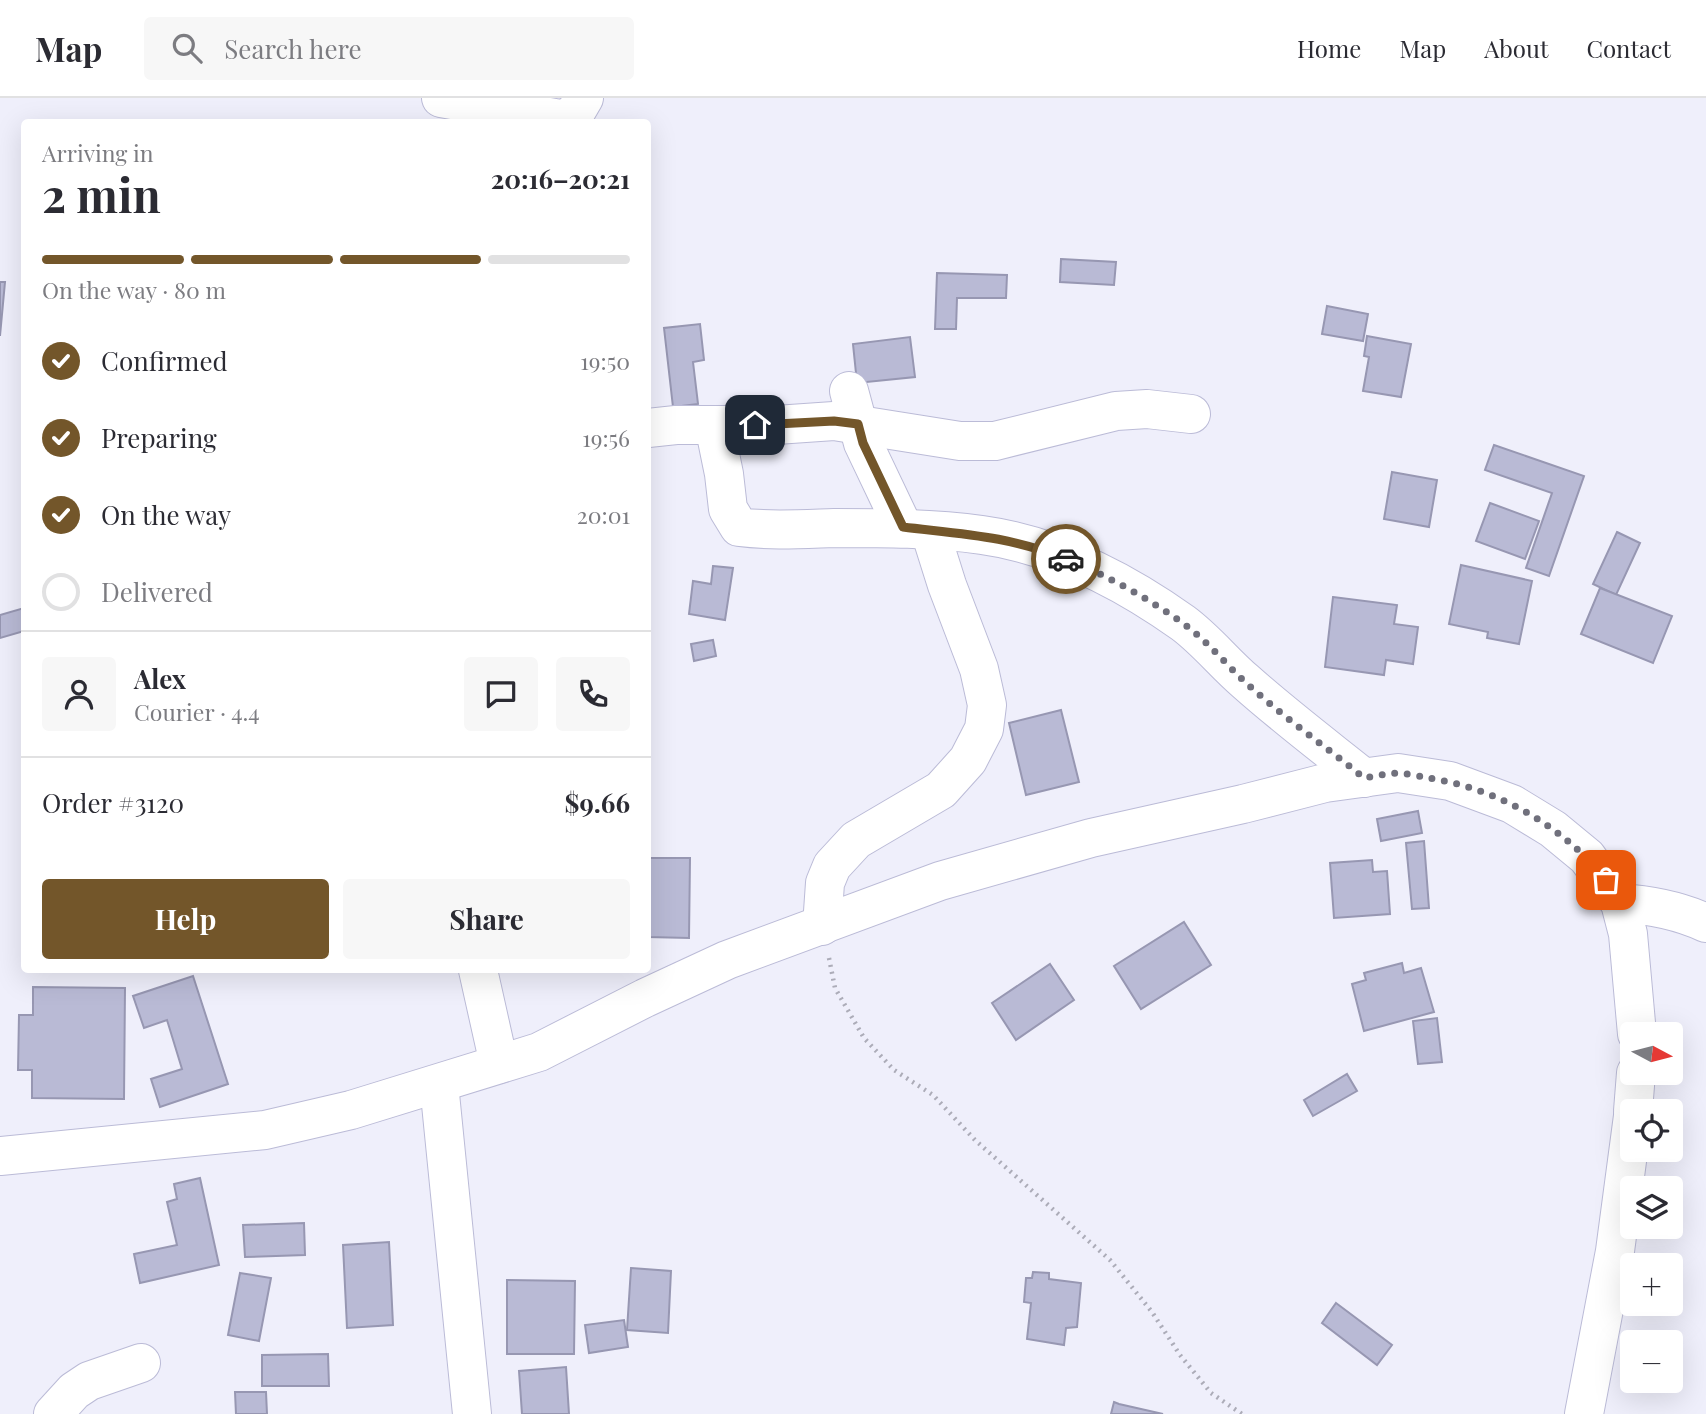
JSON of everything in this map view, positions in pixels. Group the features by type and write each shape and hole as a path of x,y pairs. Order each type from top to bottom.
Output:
{"street":[{"path":"441,98 560,119"},
{"path":"567,119 577,110 583,98"},
{"path":"854,408 960,441 995,441 1116,411 1147,409 1191,414"},
{"path":"651,428 834,421 854,408"},
{"path":"822,926 825,883 832,866 856,840 941,790 968,760 984,729 987,705 979,668 947,585 863,443 854,408"},
{"path":"714,425 728,509 739,527 762,530 916,529 982,535 1039,548 1086,567 1184,624 1221,656 1243,680 1364,778"},
{"path":"0,1156 265,1130 351,1110 539,1052 727,960 940,881 1091,838 1325,783 1398,773 1450,781 1512,804 1553,829 1587,857 1620,903 1628,934 1636,1022"},
{"path":"1620,903 1652,905 1706,923"},
{"path":"479,973 499,1065"},
{"path":"439,1084 472,1414"},
{"path":"1584,1414 1615,1251 1627,1162"},
{"path":"52,1414 74,1391 89,1381 141,1363"}],"path":[{"path":"822,926 835,988 864,1038 894,1070 933,1095 975,1140 1110,1260 1211,1393 1242,1414"}],"building":[{"path":"1061,259 1116,262 1114,285 1060,282"},
{"path":"937,273 1007,275 1006,298 957,298 956,329 935,329"},
{"path":"0,282 5,282 0,336"},
{"path":"1327,306 1368,314 1363,341 1322,334"},
{"path":"700,324 704,360 693,362 698,404 673,407 664,328"},
{"path":"1367,336 1411,344 1401,397 1363,391 1369,357 1364,356"},
{"path":"910,337 915,377 857,383 853,344"},
{"path":"1494,445 1584,476 1549,576 1526,568 1552,493 1485,470"},
{"path":"1392,472 1437,480 1429,527 1384,519"},
{"path":"1490,503 1539,521 1525,559 1476,541"},
{"path":"1617,532 1640,543 1616,595 1593,584"},
{"path":"1461,565 1532,581 1519,644 1487,638 1488,632 1449,624"},
{"path":"713,566 733,568 725,620 689,614 693,581 711,584"},
{"path":"1600,588 1672,616 1653,663 1581,634"},
{"path":"1333,597 1397,605 1394,624 1418,627 1413,664 1386,660 1384,675 1325,667"},
{"path":"21,609 21,632 0,638 0,615"},
{"path":"713,640 716,656 694,661 691,644"},
{"path":"1061,710 1079,782 1026,795 1009,723"},
{"path":"1418,811 1422,833 1381,841 1377,819"},
{"path":"1424,841 1429,908 1412,909 1406,843"},
{"path":"651,858 690,858 689,938 651,937"},
{"path":"1372,860 1373,872 1387,871 1390,914 1334,918 1330,863"},
{"path":"1184,922 1211,965 1141,1009 1114,966"},
{"path":"1402,963 1404,973 1421,968 1434,1012 1364,1031 1352,984 1366,980 1364,973"},
{"path":"1050,964 1074,1000 1016,1040 992,1003"},
{"path":"193,976 228,1084 160,1107 151,1079 182,1069 167,1020 144,1028 133,996"},
{"path":"33,987 125,988 124,1099 32,1098 32,1070 18,1070 19,1015 33,1015"},
{"path":"1437,1018 1442,1062 1418,1064 1413,1021"},
{"path":"1347,1074 1357,1091 1313,1116 1304,1100"},
{"path":"200,1178 219,1265 140,1283 134,1254 177,1245 167,1202 177,1199 174,1184"},
{"path":"304,1223 305,1255 245,1257 243,1225"},
{"path":"389,1242 393,1325 347,1328 343,1245"},
{"path":"631,1268 671,1271 668,1333 627,1330"},
{"path":"1033,1272 1049,1273 1049,1279 1081,1283 1077,1327 1066,1328 1064,1345 1027,1339 1031,1303 1024,1302 1026,1278 1032,1278"},
{"path":"240,1273 271,1278 259,1341 228,1335"},
{"path":"507,1280 575,1281 574,1354 507,1354"},
{"path":"1336,1303 1392,1345 1377,1365 1322,1323"},
{"path":"624,1320 628,1347 589,1353 585,1325"},
{"path":"328,1354 329,1386 262,1386 262,1355"},
{"path":"566,1367 569,1414 522,1414 519,1371"},
{"path":"235,1392 266,1392 267,1414 236,1414"},
{"path":"1114,1402 1119,1404 1163,1414 1111,1414"}],"way so far":[{"path":"1066,559 1139,596 1184,624 1221,656 1243,680 1364,778 1398,773 1450,781 1512,804 1553,829 1587,857 1606,880"}],"route":[{"path":"755,425 834,421 858,424 863,443 903,527 982,535 1039,548 1066,559"}]}
